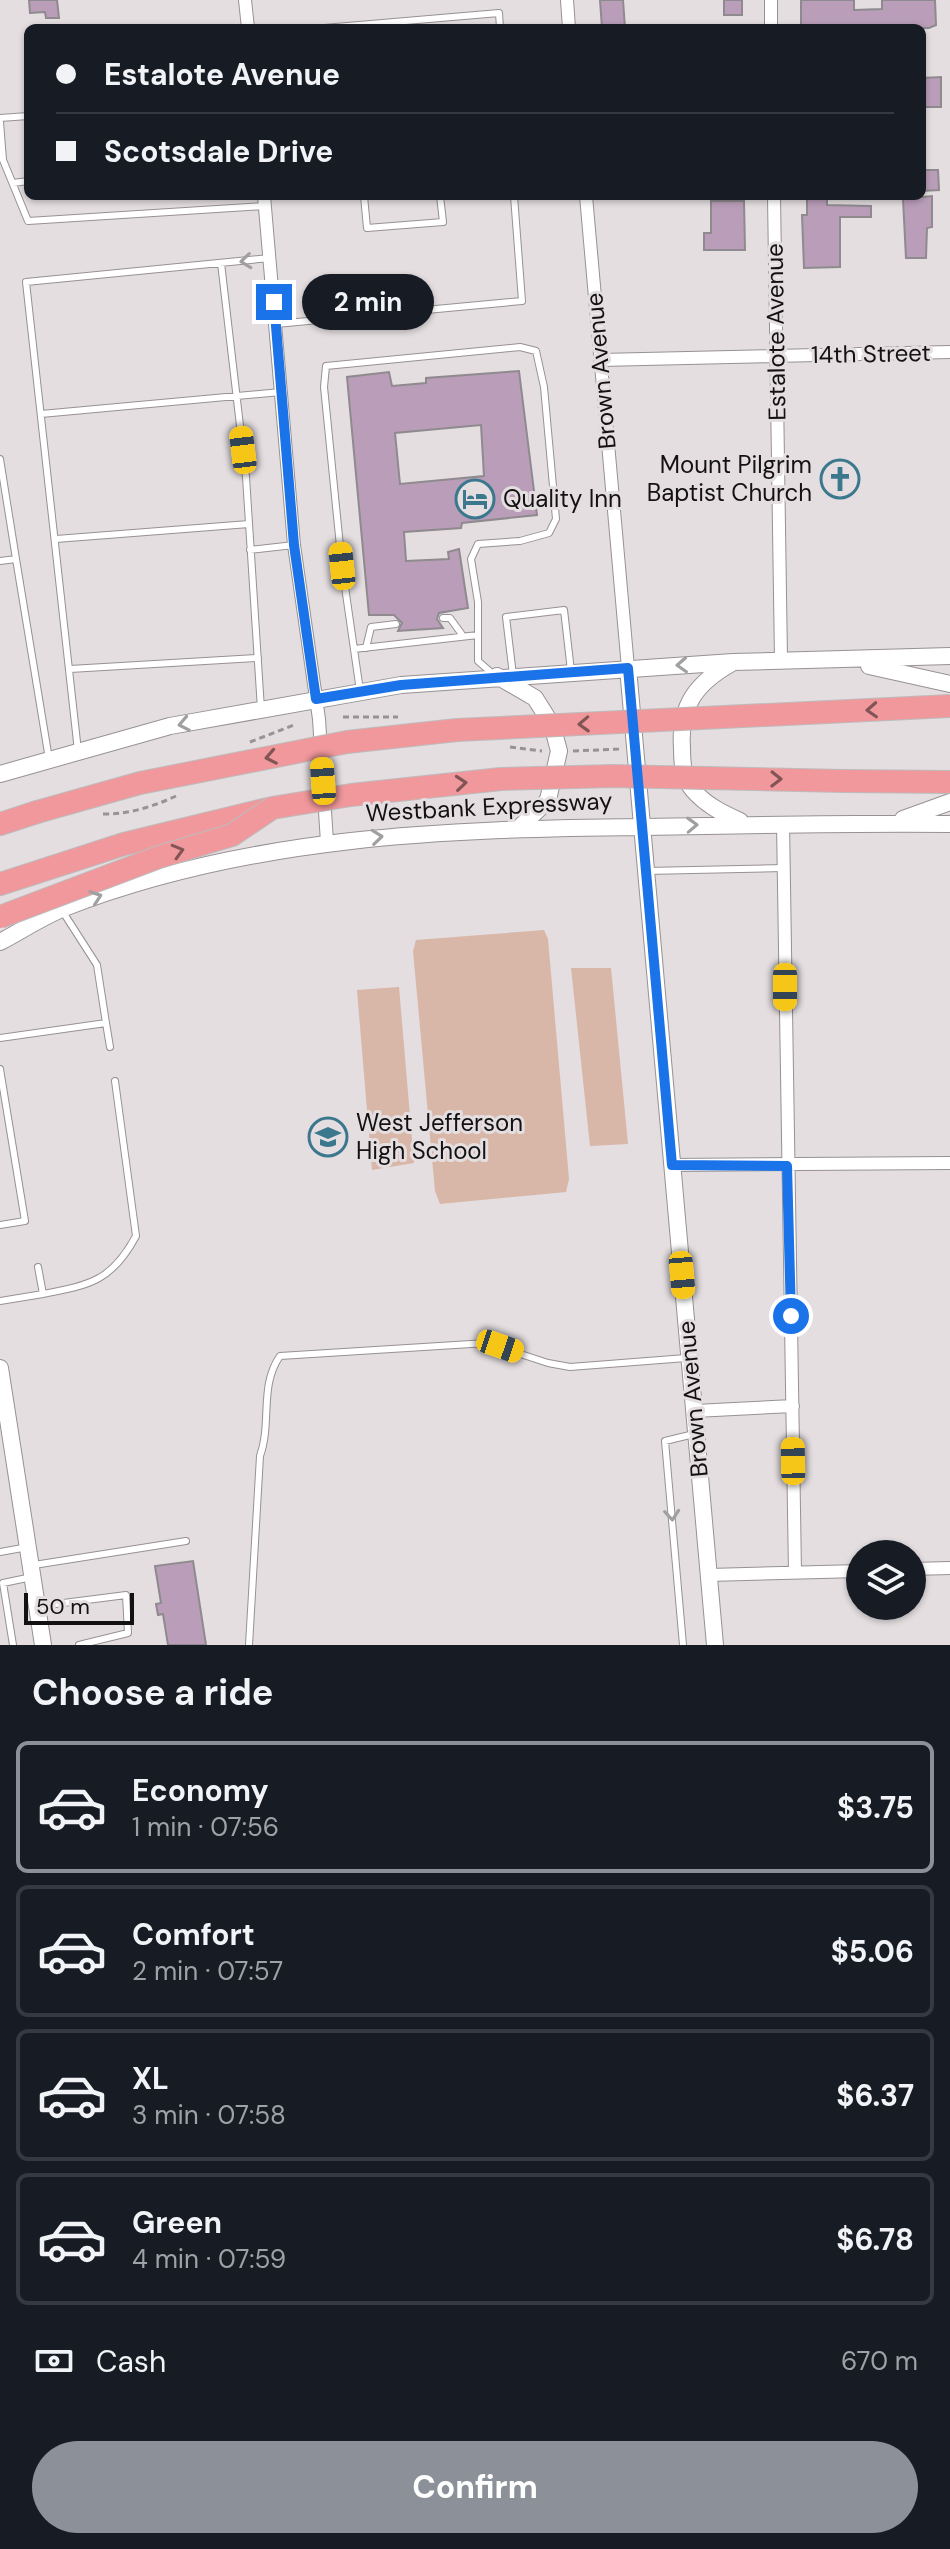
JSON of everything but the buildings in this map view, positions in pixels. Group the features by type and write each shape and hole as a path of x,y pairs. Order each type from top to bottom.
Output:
{"highway":[{"path":"0,822 140,783 347,742 457,730 950,706"},
{"name":"Westbank Expressway","path":"0,884 124,844 272,808 377,792 501,779 613,776 950,782"},
{"path":"0,915 159,857 232,835 272,808"}],"main road":[{"path":"0,774 170,726 360,691 571,671 781,660 844,661 950,656"},
{"path":"844,661 950,684"},
{"path":"733,662 699,686 685,706 681,730 683,767 690,786 708,805 744,823"},
{"name":"Brown Avenue","path":"628,668 715,1645"},
{"path":"495,676 535,698 552,725 559,751 548,800 518,829"},
{"path":"891,823 950,802"},
{"name":"Westbank Expressway","path":"0,942 61,909 135,884 327,842 436,831 744,823 950,824"},
{"path":"0,915 41,920"},
{"path":"0,1368 43,1645"}],"street":[{"path":"245,0 248,24"},
{"path":"567,0 569,24"},
{"path":"771,0 771,24"},
{"name":"Brown Avenue","path":"586,200 628,668"},
{"name":"Estalote Avenue","path":"774,200 781,660"},
{"path":"265,201 294,545 316,699 327,842"},
{"name":"14th Street","path":"600,360 950,352"},
{"path":"783,823 795,1573"},
{"path":"672,1165 950,1163"},
{"path":"695,1411 793,1406"},
{"path":"926,1569 950,1568"},
{"path":"709,1575 846,1571"}],"lane":[{"path":"371,24 499,13 500,24"},
{"path":"24,117 0,120 3,160 28,221 265,201"},
{"path":"13,183 24,182"},
{"path":"364,200 367,228 443,222 440,200"},
{"path":"276,324 522,301 514,200"},
{"path":"78,751 26,282 270,258"},
{"path":"221,263 249,524 261,709"},
{"path":"360,691 340,551 324,387 326,366 520,347 536,351 544,387 556,519 549,533 520,541 478,544 471,559 478,602 478,661 495,676"},
{"path":"41,414 281,392"},
{"path":"0,459 49,759"},
{"path":"56,539 249,524"},
{"path":"250,550 294,545"},
{"path":"0,561 16,559"},
{"path":"513,675 506,617 564,610 571,671"},
{"path":"443,618 450,618 463,636"},
{"path":"366,648 371,627 396,624"},
{"path":"354,649 478,635"},
{"path":"70,669 258,658"},
{"path":"646,871 784,868"},
{"path":"61,909 97,965 110,1047"},
{"path":"0,1038 106,1023"},
{"path":"0,1069 25,1221 0,1225"},
{"path":"0,1301 101,1280 116,1266 136,1236 115,1081"},
{"path":"38,1267 43,1294"},
{"path":"249,1645 260,1456 267,1437 267,1381 280,1356 487,1343 570,1367 690,1358"},
{"path":"683,1645 667,1438 697,1434"},
{"path":"13,1645 3,1583 31,1571 186,1541"},
{"path":"0,1552 28,1547"},
{"path":"37,1607 126,1595 128,1633 79,1645"}],"shaded area":[{"path":"544,930 548,939 569,1179 566,1192 440,1204 435,1191 413,951 416,940"},
{"path":"571,968 611,968 628,1144 590,1146"},
{"path":"399,987 414,1163 372,1170 357,990"}],"place":[{"name":"Mount Pilgrim Baptist Church","path":"840,479"},
{"name":"Quality Inn","path":"475,499"},
{"name":"West Jefferson High School","path":"328,1137"}],"route":[{"path":"274,302 294,545 316,699 401,685 628,668 672,1165 787,1166 791,1316"}]}
